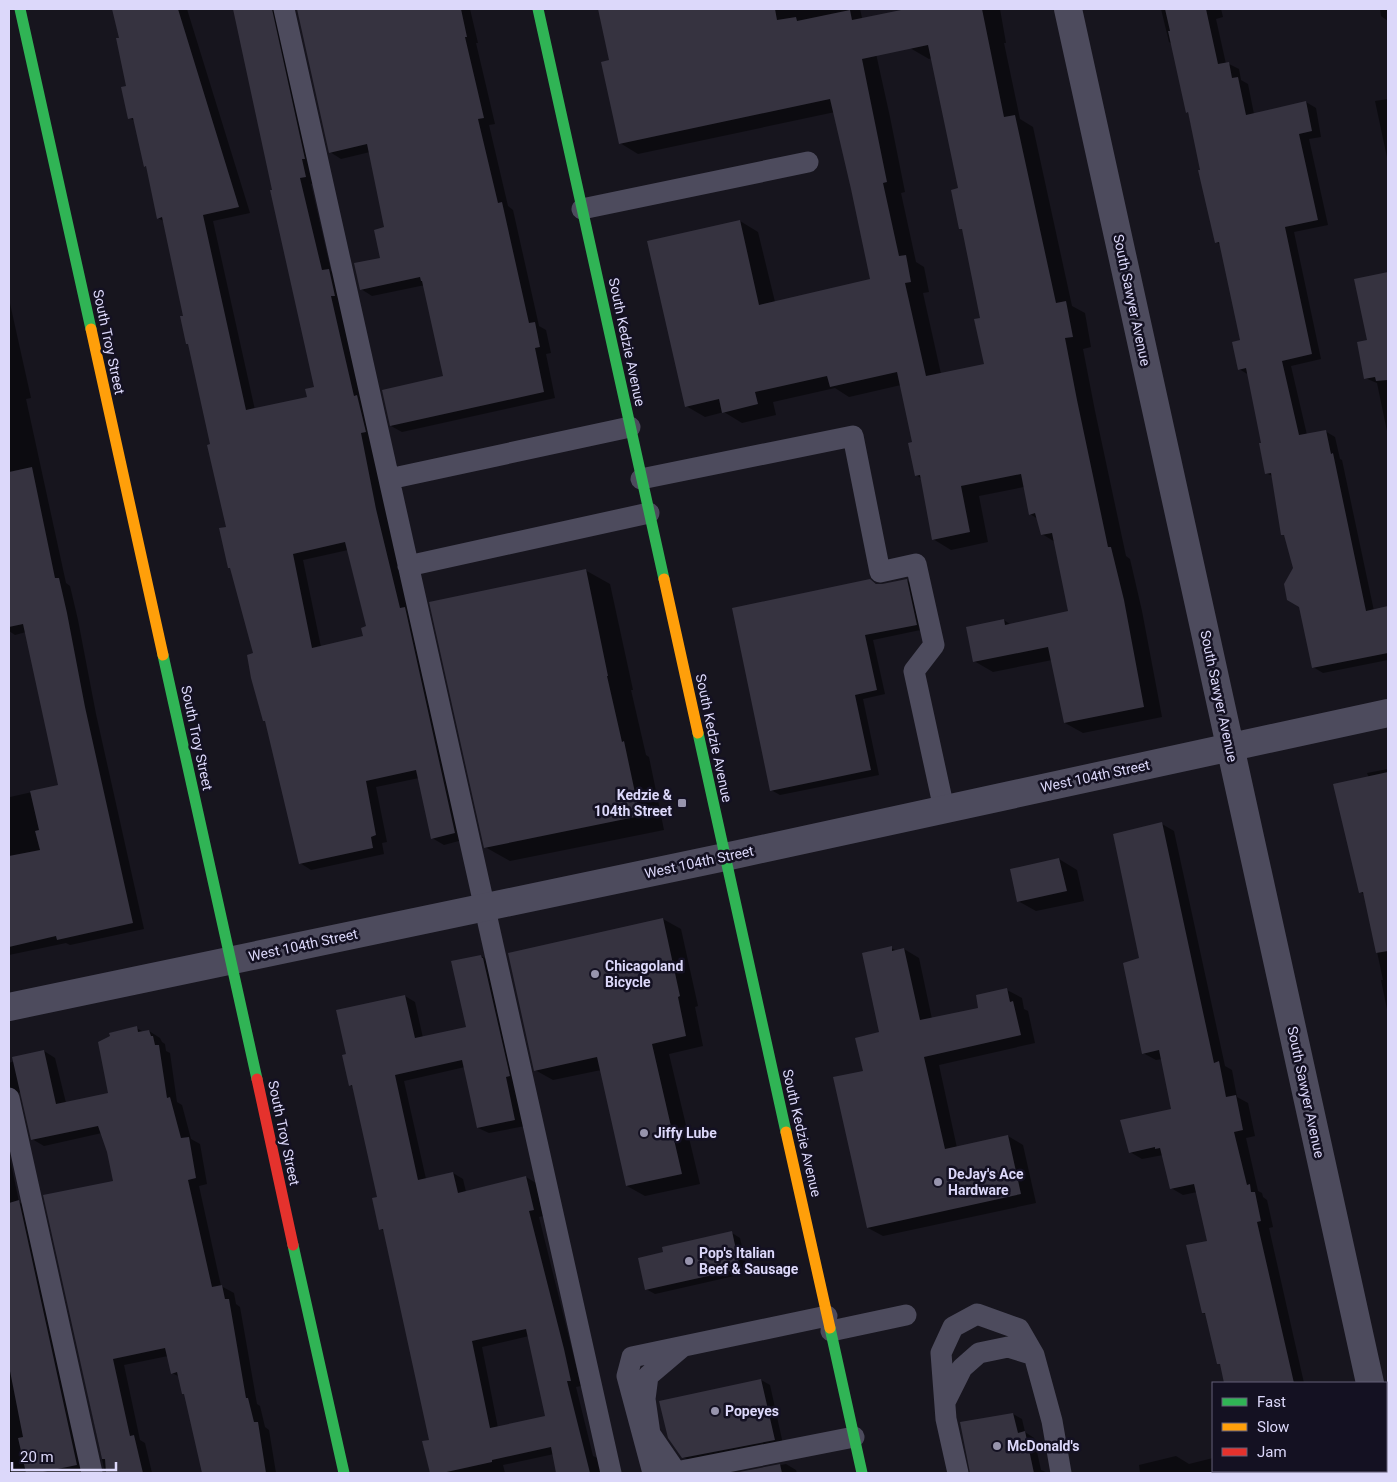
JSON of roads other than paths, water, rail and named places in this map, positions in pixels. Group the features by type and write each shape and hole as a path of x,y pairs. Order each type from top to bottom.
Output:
{"main road":[{"name":"South Troy Street","path":"20,9 344,1473"},
{"name":"South Kedzie Avenue","path":"538,9 862,1473"}],"street":[{"name":"South Sawyer Avenue","path":"1068,9 1370,1382"},
{"name":"West 104th Street","path":"9,1007 725,856 1388,713"}],"lane":[{"path":"284,9 611,1473"},
{"path":"582,209 808,162"},
{"path":"389,479 630,428"},
{"path":"641,479 853,436 880,572 916,564 934,645 914,671 944,809"},
{"path":"408,566 649,513"},
{"path":"9,1098 92,1473"},
{"path":"958,1473 946,1419 941,1352 953,1327 977,1314 1019,1329 1034,1355 1052,1421 1061,1473"},
{"path":"653,1473 627,1376 632,1357 683,1346 829,1323 906,1315"},
{"path":"683,1346 648,1376 646,1399 650,1434 674,1473 854,1437"},
{"path":"945,1401 962,1368 979,1353 1008,1347 1034,1355"}],"place":[{"name":"Kedzie & 104th Street","path":"682,803"},
{"name":"Chicagoland Bicycle","path":"595,974"},
{"name":"Jiffy Lube","path":"644,1133"},
{"name":"DeJay's Ace Hardware","path":"938,1182"},
{"name":"Pop's Italian Beef & Sausage","path":"689,1261"},
{"name":"Popeyes","path":"715,1411"},
{"name":"McDonald's","path":"997,1446"}]}
